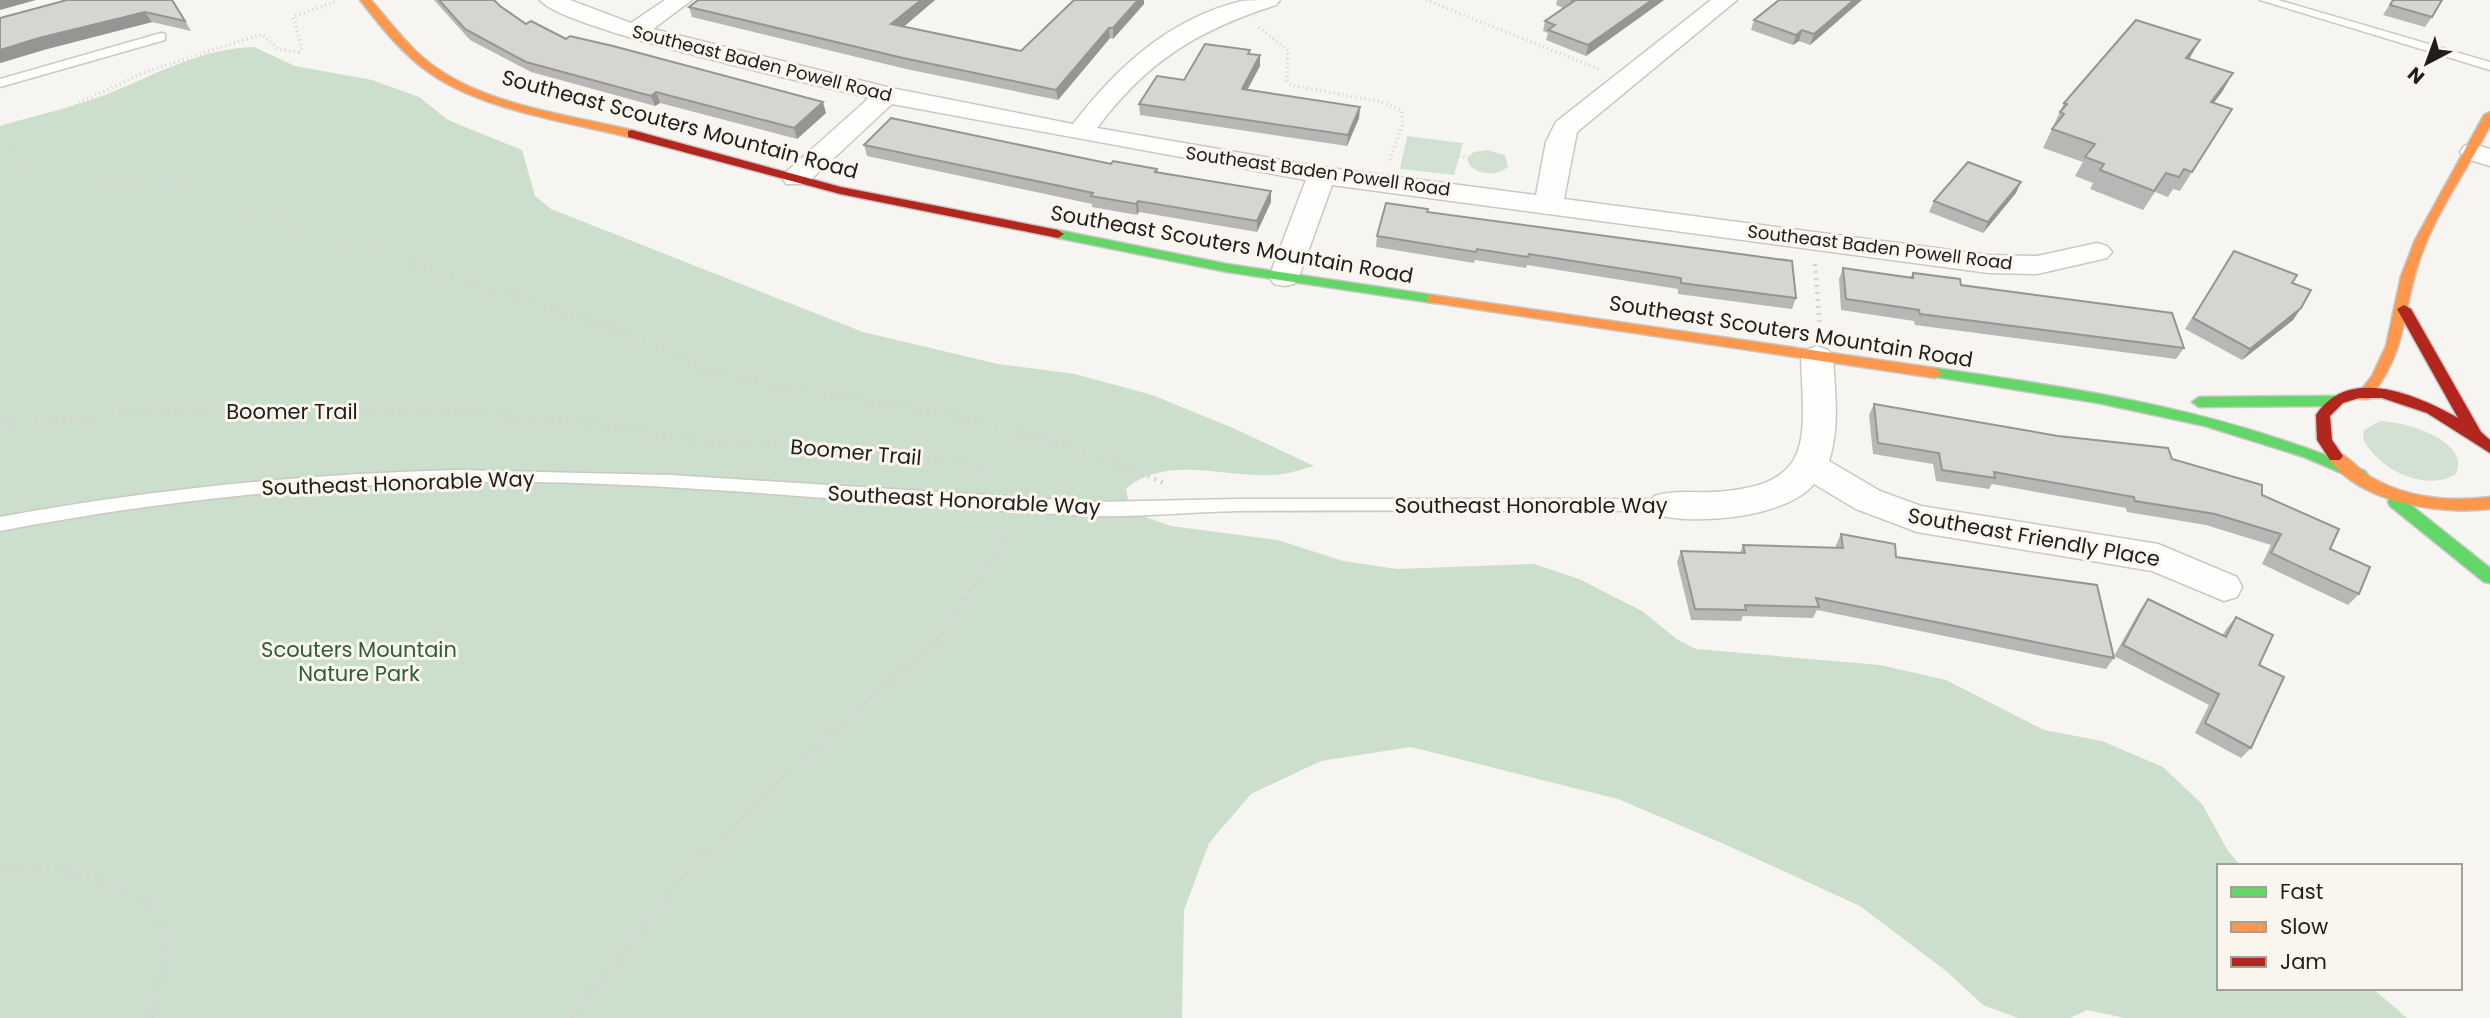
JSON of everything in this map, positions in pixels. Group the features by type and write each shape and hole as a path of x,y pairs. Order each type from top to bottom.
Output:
{"street":[{"name":"Southeast Scouters Mountain Road","path":"365,0 419,59 446,79 504,100 796,178 1044,234 1284,277 1819,347 2136,403 2263,433 2316,453 2360,475"},
{"name":"Southeast Baden Powell Road","path":"552,0 564,8 635,31 887,95 1080,133 1322,175 2016,266 2061,261 2097,252"},
{"path":"635,31 680,0"},
{"path":"1080,133 1123,79 1146,57 1189,30 1268,0"},
{"path":"1549,203 1561,134 1572,121 1725,0"},
{"path":"796,178 887,95"},
{"path":"2364,395 2389,366 2404,309 2406,276 2414,255 2481,155 2490,115"},
{"path":"1284,277 1322,175"},
{"path":"2404,309 2476,435"},
{"path":"1809,465 1818,444 1819,347"},
{"name":"Southeast Scouters Mountain Road","path":"2136,403 2337,401 2364,395"},
{"path":"2364,395 2421,405 2476,435 2490,448"},
{"path":"2337,401 2329,406 2322,419 2325,437 2337,456 2490,577"},
{"name":"Southeast Honorable Way","path":"1666,505 1755,501 1792,484 1809,465"},
{"name":"Southeast Friendly Place","path":"1809,465 1868,500 1917,519 2158,558 2224,587"},
{"path":"2379,487 2410,500 2443,508 2472,508 2490,503"}],"lane":[{"path":"2266,0 2490,66"},
{"path":"0,83 161,37"},
{"name":"Southeast Honorable Way","path":"0,524 117,501 177,494 428,478 609,478 1101,509 1213,505 1666,505"}],"path":[{"path":"0,155 79,103 163,66 262,34 272,48 286,54 299,52 302,48 293,17 342,0"},
{"path":"1426,0 1626,79"},
{"path":"1237,10 1288,50 1287,81 1291,85 1382,102 1402,111 1403,123 1382,182"},
{"path":"1460,156 1468,158"},
{"path":"0,163 44,175 148,178 622,331 701,368 802,390 963,417 1090,452 1213,505"},
{"path":"1813,240 1819,347"},
{"name":"Boomer Trail","path":"0,425 136,413 321,409 477,413 604,425 702,442 798,446 966,463 997,479 1007,490 1011,504"},
{"path":"571,1018 687,872 838,726 939,639 997,552 1011,504"},
{"path":"0,865 45,867 96,876 140,898 163,929 162,992 151,1018"}],"green space":[{"name":"Scouters Mountain Nature Park","path":"254,47 295,66 372,80 419,97 448,120 522,150 535,196 551,209 863,332 998,364 1075,374 1152,395 1233,428 1314,466 1263,475 1201,470 1161,472 1143,478 1126,489 1128,500 1148,518 1171,526 1278,540 1343,561 1397,569 1534,564 1579,579 1642,611 1678,640 1696,649 1880,665 1946,680 2044,730 2102,741 2163,767 2202,804 2228,851 2239,864 2217,864 2217,990 2374,990 2407,1018 2125,1018 2087,1010 2070,1018 2018,1018 1983,1005 1946,971 1860,906 1724,844 1618,799 1411,747 1321,761 1251,794 1209,843 1184,910 1182,1018 0,1018 0,126 97,98 163,70 235,48"},
{"path":"1407,136 1463,143 1454,175 1400,169"},
{"path":"1487,150 1505,155 1508,167 1489,173 1470,166 1467,158 1474,152"},
{"path":"2380,421 2404,424 2445,442 2454,451 2458,462 2456,474 2431,481 2403,475 2390,468 2369,449 2363,438 2364,430"}],"building":[{"path":"67,0 172,0 185,21 145,12 0,50 0,18"},
{"path":"439,0 494,0 526,24 531,21 566,39 570,36 613,46 823,102 794,128 656,92 651,96 526,62 465,29"},
{"path":"698,0 921,0 891,24 1021,51 1074,0 1138,0 1113,28 1109,28 1056,90 903,58 689,7"},
{"path":"1571,0 1652,0 1588,45 1548,30 1555,25 1545,21 1574,1"},
{"path":"1779,0 1854,0 1814,34 1802,30 1796,35 1754,20"},
{"path":"2393,0 2442,0 2432,17 2390,5"},
{"path":"2136,20 2200,40 2186,58 2233,73 2211,102 2232,109 2192,172 2184,169 2179,177 2166,173 2154,191 2100,170 2104,164 2085,157 2095,144 2052,129 2064,114 2060,112 2067,104 2064,103"},
{"path":"1205,44 1250,50 1248,54 1260,55 1242,89 1360,107 1348,135 1139,104 1157,76 1184,80"},
{"path":"891,118 1111,164 1113,161 1157,169 1155,172 1271,191 1257,221 1091,196 1093,193 864,145"},
{"path":"1968,162 2021,182 1988,222 1934,201"},
{"path":"1386,203 1428,209 1427,212 1792,261 1796,298 1681,283 1681,278 1529,254 1528,257 1477,249 1476,252 1377,236"},
{"path":"2234,251 2297,275 2292,283 2311,290 2301,308 2250,349 2193,318"},
{"path":"1843,268 1913,278 1913,273 1960,279 1961,285 2172,313 2184,348 1920,314 1919,310 1846,299"},
{"path":"1874,404 2058,436 2168,448 2172,459 2262,485 2262,495 2339,529 2330,549 2370,567 2359,594 2271,553 2281,534 2215,514 2135,501 2134,497 1994,472 1995,478 1942,470 1939,453 1878,443"},
{"path":"1841,534 1895,544 1896,557 2097,585 2114,658 1816,598 1819,607 1745,605 1746,610 1695,609 1681,551 1745,553 1743,545 1843,548"},
{"path":"2148,599 2226,637 2236,617 2273,635 2259,665 2284,677 2251,748 2205,723 2219,694 2123,645"}],"traffic: fast":[{"path":"1058,234 1227,268 1433,299"},
{"path":"1935,373 2098,398 2205,420 2309,453 2360,475"},
{"path":"2199,402 2337,401"},
{"path":"2396,502 2490,577"}],"traffic: slow":[{"path":"365,0 413,54 446,79 488,97 632,134"},
{"path":"2364,395 2377,379 2393,346 2408,276 2421,240 2490,115"},
{"path":"1433,299 1935,373"},
{"path":"2335,456 2349,470 2366,481 2406,498 2450,505 2490,503"}],"traffic: jam":[{"path":"632,134 840,190 1058,234"},
{"path":"2404,309 2474,432"},
{"path":"2335,456 2325,440 2323,415 2338,399 2358,393 2382,393 2432,410 2455,422 2490,448"}]}
